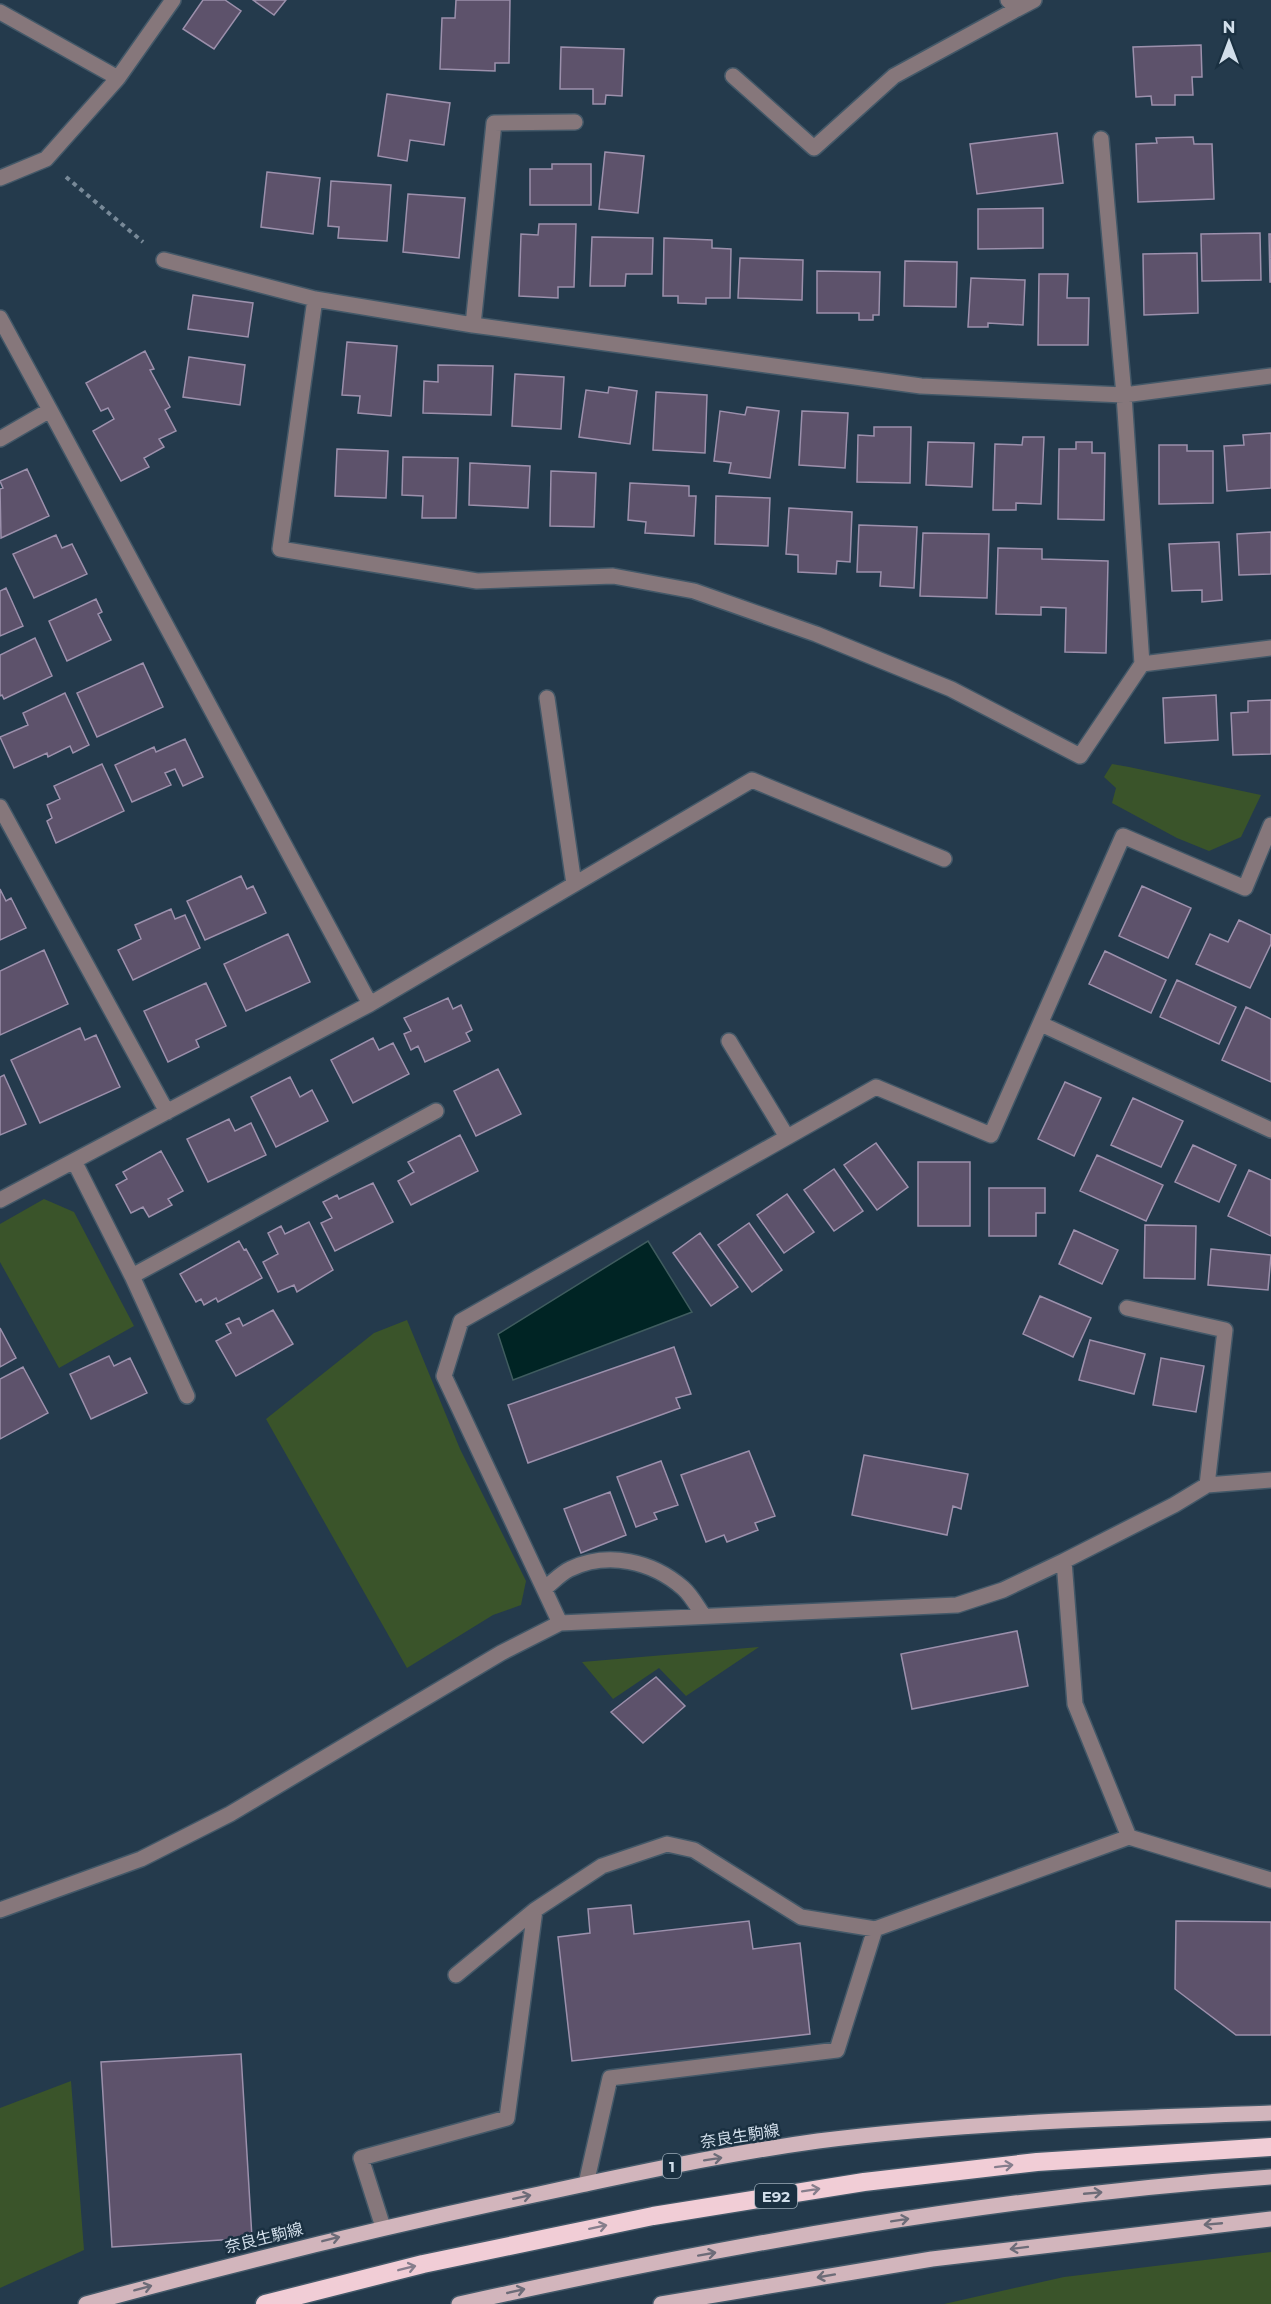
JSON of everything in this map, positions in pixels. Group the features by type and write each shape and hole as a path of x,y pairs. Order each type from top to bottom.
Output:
{"highway":[{"name":"E92","path":"265,2304 423,2264 653,2216 864,2182 1037,2162 1271,2147"}],"main road":[{"name":"奈良生駒線","path":"86,2304 383,2226 693,2162 816,2142 941,2127 1075,2119 1271,2113"},
{"path":"459,2304 592,2275 897,2221 1068,2195 1271,2177"},
{"path":"661,2304 932,2259 1271,2219"}],"street":[{"path":"0,178 46,159 118,78 173,0"},
{"path":"733,76 814,148 894,76 1013,4 1034,0"},
{"path":"0,12 118,78"},
{"path":"473,325 494,123 575,122"},
{"path":"315,299 280,549 477,581 613,576 694,591 816,634 951,688 1080,756 1142,664 1124,395 1101,139"},
{"path":"164,260 315,299 473,325 921,386 1124,395 1271,376"},
{"path":"0,318 370,1004"},
{"path":"0,439 50,410"},
{"path":"1142,664 1271,648"},
{"path":"547,698 574,884"},
{"path":"0,1200 370,1004 752,780 944,860"},
{"path":"0,807 167,1112"},
{"path":"560,1623 444,1376 461,1321 876,1087 991,1135 1123,836 1245,888 1271,825"},
{"path":"1041,1024 1271,1130"},
{"path":"729,1041 787,1137"},
{"path":"132,1276 436,1111"},
{"path":"74,1161 132,1276 187,1396"},
{"path":"1127,1308 1225,1330 1207,1485"},
{"path":"0,1910 141,1859 220,1820 501,1653 560,1623 957,1605 1003,1590 1064,1561 1174,1505 1207,1485 1271,1480"},
{"path":"544,1589 569,1569 603,1560 630,1561 654,1568 685,1589 703,1615"},
{"path":"1064,1561 1075,1704 1129,1836"},
{"path":"456,1975 535,1910 602,1866 667,1844 694,1850 801,1917 875,1929 1129,1836 1271,1880"},
{"path":"383,2226 361,2158 507,2118 535,1910"},
{"path":"585,2184 610,2078 837,2050 875,1929"}],"path":[{"path":"46,159 164,260"}],"green space":[{"path":"1112,764 1261,795 1241,837 1209,851 1177,838 1112,803 1116,788 1104,777"},
{"path":"44,1199 74,1212 134,1326 59,1368 0,1262 0,1224"},
{"path":"407,1320 460,1449 526,1581 521,1605 493,1615 407,1668 266,1419 374,1333"},
{"path":"759,1647 686,1696 659,1668 613,1699 582,1662"},
{"path":"71,2081 84,2250 0,2288 0,2108"},
{"path":"1271,2252 1271,2304 944,2304 1064,2277"}],"shaded area":[{"path":"648,1241 692,1312 513,1380 498,1334"}],"building":[{"path":"203,0 225,0 241,11 214,49 183,29"},
{"path":"253,0 286,0 274,15"},
{"path":"456,0 510,0 509,63 495,63 495,71 440,69 442,18 455,18"},
{"path":"1201,45 1202,77 1192,77 1193,95 1175,95 1175,105 1152,105 1151,96 1136,97 1133,47"},
{"path":"561,47 624,49 622,96 606,95 605,104 593,104 593,89 560,89"},
{"path":"387,94 450,103 444,145 410,140 407,161 378,156"},
{"path":"1057,133 1063,183 977,194 970,144"},
{"path":"1193,137 1194,144 1212,144 1214,199 1138,202 1136,144 1157,143 1156,138"},
{"path":"605,152 644,156 638,213 599,209"},
{"path":"552,164 591,164 591,205 530,205 530,169 552,169"},
{"path":"267,172 320,178 313,234 261,227"},
{"path":"331,181 391,185 387,241 338,238 339,227 328,226"},
{"path":"408,194 465,198 459,258 403,252"},
{"path":"1043,208 1043,248 978,249 978,209"},
{"path":"539,224 576,224 574,287 558,287 558,298 519,296 521,234 538,235"},
{"path":"1260,233 1261,280 1202,281 1201,234"},
{"path":"1269,234 1271,234 1271,282 1270,282"},
{"path":"592,237 653,238 652,274 626,274 625,286 590,286"},
{"path":"664,238 712,240 712,248 731,249 730,298 706,298 706,304 678,303 678,296 663,296"},
{"path":"1197,253 1198,313 1144,315 1143,254"},
{"path":"740,258 803,260 802,300 738,298"},
{"path":"905,261 957,262 956,307 904,306"},
{"path":"817,271 880,272 879,315 873,315 873,320 859,320 859,313 817,313"},
{"path":"1039,274 1068,274 1067,298 1089,298 1088,345 1038,345"},
{"path":"971,278 1025,280 1023,325 988,323 988,327 968,327"},
{"path":"193,295 253,303 248,337 188,329"},
{"path":"347,342 397,346 391,416 358,413 360,396 342,395"},
{"path":"145,351 154,369 150,370 170,407 165,410 176,431 159,439 164,447 144,458 149,467 121,481 93,431 114,419 108,408 101,411 86,383"},
{"path":"189,357 245,365 240,405 183,397"},
{"path":"438,365 493,366 491,415 423,413 424,381 438,382"},
{"path":"515,374 564,377 561,429 512,426"},
{"path":"609,387 637,391 630,444 579,437 586,390 608,393"},
{"path":"656,392 707,395 705,453 653,450"},
{"path":"747,407 779,411 770,478 729,473 731,463 714,461 720,411 745,415"},
{"path":"802,411 848,413 845,468 799,465"},
{"path":"874,427 911,427 910,483 857,482 858,435 874,436"},
{"path":"1271,433 1271,488 1227,491 1224,446 1244,445 1243,435"},
{"path":"1023,437 1044,437 1041,504 1016,503 1016,510 993,510 995,444 1022,445"},
{"path":"928,442 974,443 972,487 926,485"},
{"path":"1076,442 1092,442 1092,453 1105,453 1104,520 1058,519 1059,449 1076,449"},
{"path":"1159,445 1187,445 1187,451 1213,451 1213,503 1159,504"},
{"path":"337,449 388,451 386,498 335,496"},
{"path":"403,457 458,458 456,518 422,518 423,496 402,495"},
{"path":"470,463 530,466 528,508 469,505"},
{"path":"27,469 49,516 1,538 0,489 3,488 0,481"},
{"path":"551,471 596,473 594,527 550,526"},
{"path":"630,483 689,486 689,496 696,496 694,536 645,533 646,522 628,520"},
{"path":"716,496 770,498 768,546 715,544"},
{"path":"789,508 852,512 850,562 837,561 836,574 798,572 798,555 786,554"},
{"path":"859,525 917,527 914,588 880,586 881,572 857,572"},
{"path":"1271,532 1271,574 1239,575 1237,534"},
{"path":"923,533 989,534 987,598 920,596"},
{"path":"56,535 62,548 72,544 87,574 34,598 13,554"},
{"path":"1219,542 1222,600 1202,602 1202,590 1172,591 1169,544"},
{"path":"998,548 1042,549 1042,559 1108,561 1106,653 1065,652 1066,608 1041,607 1041,615 996,614"},
{"path":"6,588 23,626 0,636 0,591"},
{"path":"96,599 102,612 98,614 111,640 67,661 49,621"},
{"path":"35,638 52,676 4,699 2,695 0,696 0,655"},
{"path":"143,663 163,707 97,737 77,693"},
{"path":"65,693 89,745 73,753 70,746 48,757 47,753 14,768 0,737 28,725 23,713"},
{"path":"1216,695 1218,740 1165,743 1163,698"},
{"path":"1271,700 1271,754 1233,755 1231,713 1248,712 1248,701"},
{"path":"185,739 203,777 183,786 175,769 165,773 171,785 132,802 115,765 154,747 156,752"},
{"path":"102,764 124,811 56,843 47,821 52,818 47,805 60,799 54,786"},
{"path":"241,876 247,889 253,886 266,913 205,940 187,901"},
{"path":"1142,886 1191,908 1168,958 1119,936"},
{"path":"0,889 6,901 11,898 26,928 0,940"},
{"path":"171,909 175,919 185,915 200,948 133,980 118,950 141,939 135,925"},
{"path":"1239,920 1271,935 1271,944 1250,988 1196,964 1210,934 1228,942"},
{"path":"288,934 310,982 246,1011 224,964"},
{"path":"44,950 68,1004 0,1035 0,971"},
{"path":"1105,951 1166,980 1151,1013 1089,984"},
{"path":"1177,980 1236,1007 1219,1044 1160,1017"},
{"path":"206,983 226,1026 196,1040 199,1047 168,1062 144,1011"},
{"path":"448,998 453,1009 461,1005 472,1030 466,1033 470,1041 425,1062 418,1046 411,1050 404,1034 411,1031 404,1018"},
{"path":"1246,1007 1271,1019 1271,1082 1222,1060"},
{"path":"80,1028 85,1040 96,1035 120,1087 40,1123 11,1060"},
{"path":"373,1038 379,1050 393,1043 409,1074 353,1103 331,1060"},
{"path":"498,1069 521,1114 476,1136 454,1091"},
{"path":"4,1075 26,1124 0,1135 0,1077"},
{"path":"290,1077 300,1097 312,1090 328,1121 276,1147 251,1097"},
{"path":"1065,1082 1101,1098 1074,1156 1038,1139"},
{"path":"1133,1098 1183,1121 1161,1167 1111,1145"},
{"path":"229,1119 235,1131 251,1123 266,1155 208,1182 187,1139"},
{"path":"460,1135 478,1171 411,1205 398,1181 414,1172 408,1162"},
{"path":"876,1143 908,1187 877,1210 844,1165"},
{"path":"1193,1145 1236,1165 1219,1202 1175,1182"},
{"path":"161,1151 183,1191 168,1199 172,1205 149,1217 143,1207 131,1213 116,1185 127,1179 123,1172"},
{"path":"1097,1155 1163,1185 1146,1221 1080,1191"},
{"path":"918,1162 970,1162 970,1226 918,1226"},
{"path":"834,1169 863,1211 834,1231 804,1190"},
{"path":"1249,1170 1271,1180 1271,1236 1228,1216"},
{"path":"373,1183 393,1222 335,1251 321,1223 332,1218 323,1202 337,1195 339,1199"},
{"path":"989,1188 1045,1188 1045,1213 1036,1213 1036,1236 989,1236"},
{"path":"787,1194 814,1232 784,1253 757,1215"},
{"path":"309,1222 333,1270 297,1292 294,1285 278,1292 263,1262 278,1254 268,1233 281,1226 285,1234"},
{"path":"749,1223 782,1270 752,1292 718,1245"},
{"path":"1145,1225 1196,1226 1195,1279 1144,1278"},
{"path":"1074,1230 1118,1250 1102,1284 1059,1264"},
{"path":"700,1233 738,1287 711,1306 673,1253"},
{"path":"239,1241 262,1278 218,1302 216,1298 204,1305 201,1299 196,1302 180,1274"},
{"path":"1211,1249 1271,1255 1268,1290 1208,1285"},
{"path":"1040,1296 1091,1318 1073,1357 1023,1334"},
{"path":"273,1310 293,1344 236,1376 216,1341 231,1333 226,1324 239,1318 243,1326"},
{"path":"0,1328 16,1358 0,1367"},
{"path":"1090,1340 1145,1354 1134,1394 1079,1380"},
{"path":"674,1347 691,1394 676,1398 680,1408 528,1463 508,1405"},
{"path":"109,1356 114,1366 130,1358 147,1393 91,1419 70,1374"},
{"path":"1161,1358 1204,1366 1196,1412 1153,1405"},
{"path":"23,1367 48,1413 0,1439 0,1379"},
{"path":"749,1451 775,1516 755,1523 758,1530 727,1542 724,1535 706,1542 681,1475"},
{"path":"864,1455 968,1474 961,1509 953,1506 947,1535 852,1515"},
{"path":"661,1461 678,1505 654,1513 657,1519 636,1527 617,1477"},
{"path":"610,1492 626,1535 581,1553 564,1509"},
{"path":"1017,1631 1028,1686 912,1709 901,1654"},
{"path":"656,1677 685,1706 643,1743 611,1712"},
{"path":"631,1905 634,1934 749,1921 753,1949 800,1943 810,2034 572,2061 558,1937 590,1933 588,1909"},
{"path":"1176,1921 1271,1922 1271,2035 1236,2035 1175,1989"},
{"path":"241,2054 252,2238 112,2247 101,2062"}]}
